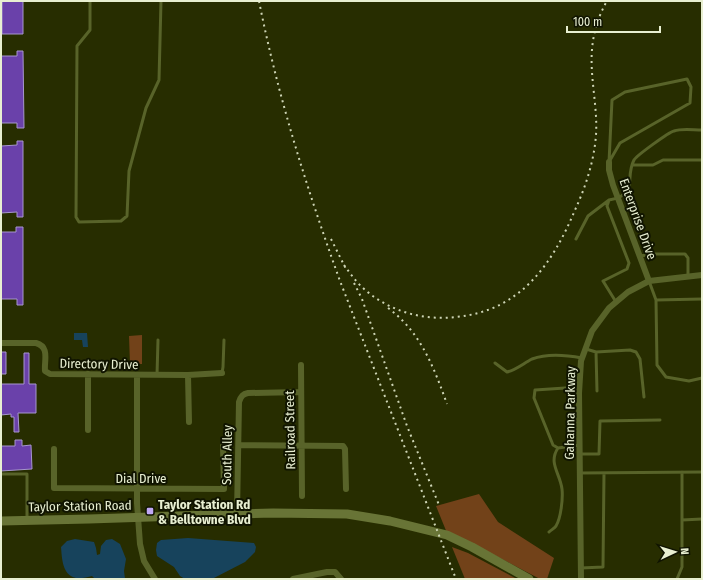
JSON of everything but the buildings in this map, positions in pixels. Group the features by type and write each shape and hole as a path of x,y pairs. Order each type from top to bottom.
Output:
{"main road":[{"name":"Taylor Station Road","path":"1,520 138,518 304,512 347,514 390,521 440,533 472,547 529,579"}],"street":[{"name":"Enterprise Drive","path":"609,162 609,170 613,185 649,281"},
{"name":"Gahanna Parkway","path":"581,579 580,387 582,358 592,331 609,308 628,292 649,281 702,275"},
{"name":"Directory Drive","path":"1,343 41,344 45,353 45,371 50,374 188,375 222,373"},
{"name":"Railroad Street","path":"301,365 302,496"},
{"path":"88,374 88,430"},
{"path":"137,375 137,489 140,544 144,561 155,579"},
{"path":"188,375 188,422"},
{"name":"South Alley","path":"238,514 239,402 241,397 248,393 301,392"},
{"path":"239,445 342,446 345,449 346,489"},
{"name":"Dial Drive","path":"54,450 54,488 224,489 223,446"},
{"path":"293,579 327,572 335,572 341,579"}],"lane":[{"path":"90,1 90,30 77,46 76,217 79,222 122,221 127,216 129,171 146,108 159,80 162,1"},
{"path":"687,79 692,87 690,102 620,143 609,162 612,100 625,92 687,79"},
{"path":"576,239 588,216 609,200 618,198 626,192 630,184 632,165 635,158 674,130 702,130"},
{"path":"632,165 653,165 663,160 702,160"},
{"path":"609,200 607,206 629,263 627,269 603,281 616,302"},
{"path":"639,256 656,254 685,254 688,258 688,276"},
{"path":"649,281 656,300 657,365 666,377 689,381 702,378"},
{"path":"656,300 702,299"},
{"path":"157,375 158,340"},
{"path":"222,373 224,367 224,340"},
{"path":"586,348 596,352 630,350 636,352 640,359 644,397"},
{"path":"596,352 597,390"},
{"path":"495,362 507,372 534,359 544,356 566,355 582,358"},
{"path":"580,387 535,390 534,398 553,445 558,448 580,445"},
{"path":"580,454 599,454 600,421 660,420"},
{"path":"549,532 556,526 562,502 562,489 554,462 554,454 558,448"},
{"path":"677,579 682,567 682,472"},
{"path":"580,473 702,472"},
{"path":"581,568 603,567 604,473"},
{"path":"1,474 27,474 27,520"},
{"path":"682,520 702,519"}],"shaded area":[{"path":"142,335 142,364 130,364 129,336"},
{"path":"479,494 498,522 554,558 547,579 540,579 471,543 447,533 436,506"},
{"path":"452,547 468,553 517,579 465,579"}],"water":[{"path":"74,333 87,333 88,347 83,347 82,340 74,340"},
{"path":"188,538 254,543 256,547 255,552 245,562 212,579 185,579 180,576 174,567 157,556 156,550 157,543 161,540"},
{"path":"75,539 94,542 97,555 100,554 101,546 106,540 112,539 120,544 126,559 124,571 125,579 95,579 92,576 78,578 71,576 65,570 61,547 67,541"}],"railway":[{"path":"259,1 284,108 328,246 340,281 456,579"},
{"path":"344,265 360,286 383,303 406,313 419,316 444,318 479,313 516,295 531,282 556,249 579,201 589,173 596,135 596,112 592,76 593,41 598,20 607,1"},
{"path":"331,239 346,269"},
{"path":"354,283 362,299 407,426 439,505"},
{"path":"388,308 418,339 437,377 447,404"}],"place":[{"name":"Taylor Station Rd & Belltowne Blvd","path":"150,511"}]}
